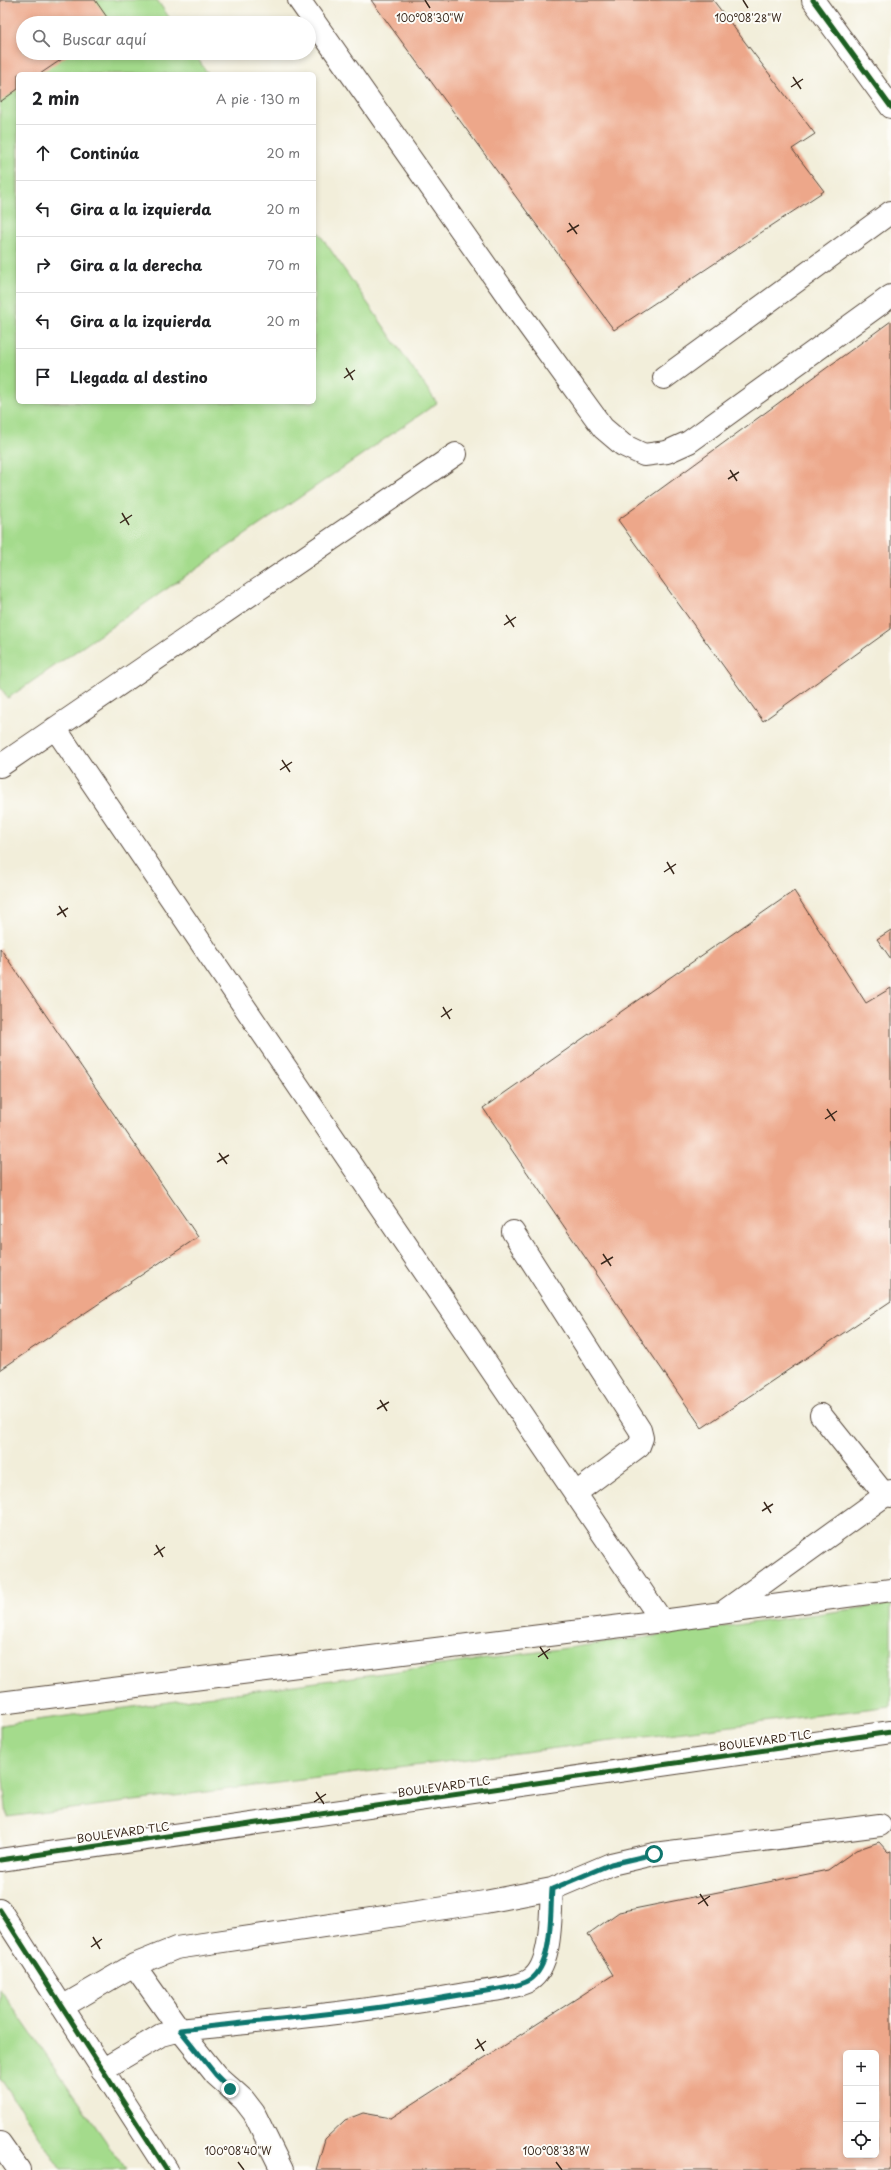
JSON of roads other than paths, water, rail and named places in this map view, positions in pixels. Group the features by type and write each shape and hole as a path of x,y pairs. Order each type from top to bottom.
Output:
{"street":[{"path":"299,0 310,16"},
{"path":"813,0 891,107"},
{"path":"316,24 520,314 603,428 623,445 644,454 667,452 689,442 891,296"},
{"path":"664,378 891,212"},
{"path":"0,766 456,454"},
{"path":"55,728 662,1621"},
{"path":"513,1232 640,1430 642,1438 639,1446 576,1493"},
{"path":"724,1612 889,1494 821,1415"},
{"path":"0,1703 662,1621 891,1590"},
{"name":"BOULEVARD TLC","path":"0,1860 891,1732"},
{"path":"62,2007 134,1965 176,1948 206,1942 485,1902 552,1889 611,1864 654,1854 880,1825"},
{"path":"102,2070 161,2035 180,2030 407,2004 503,1988 530,1980 540,1970 546,1959 552,1889"},
{"path":"0,1910 167,2170"},
{"path":"134,1965 180,2030 216,2075 244,2100 254,2113 282,2170"},
{"path":"0,2143 19,2170"}]}
